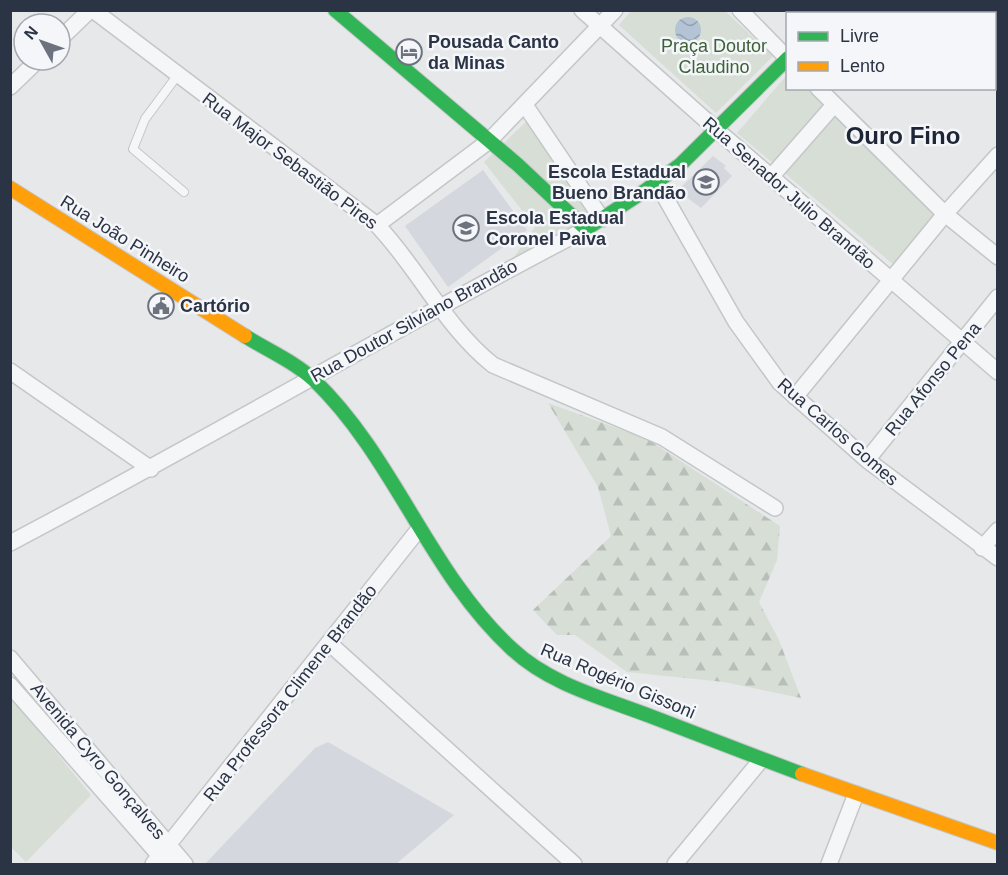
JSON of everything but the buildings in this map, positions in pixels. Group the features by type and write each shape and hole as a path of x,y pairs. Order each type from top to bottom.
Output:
{"street":[{"path":"72,28 91,10"},
{"name":"Rua Major Sebastião Pires","path":"91,10 377,225 397,246 439,306 480,355 493,365 662,437 775,508"},
{"path":"335,10 489,141 586,229"},
{"name":"Rua Senador Julio Brandão","path":"582,10 890,281 998,372"},
{"path":"377,225 489,141 615,10"},
{"path":"740,10 786,57"},
{"name":"Rua Doutor Silviano Brandão","path":"10,543 151,469 439,306 586,229 657,183 718,131 786,59"},
{"path":"10,87 26,72"},
{"path":"820,90 945,214 998,257"},
{"path":"525,105 602,219"},
{"path":"771,177 834,105"},
{"path":"795,398 945,214 998,155"},
{"name":"Rua Carlos Gomes","path":"657,183 736,322 767,367 795,398 867,460 998,558"},
{"name":"Rua João Pinheiro","path":"10,188 312,378"},
{"name":"Rua Afonso Pena","path":"867,460 998,297"},
{"path":"10,371 151,469"},
{"name":"Rua Rogério Gissoni","path":"312,378 344,411 419,529 486,621 511,650 524,660 575,686 761,760 998,843"},
{"name":"Rua Professora Climene Brandão","path":"162,858 419,529"},
{"path":"982,548 998,530"},
{"path":"329,643 574,864"},
{"name":"Avenida Cyro Gonçalves","path":"10,658 162,858"},
{"name":"Avenida Cyro Gonçalves","path":"10,685 162,858 185,864"},
{"path":"675,864 761,760"},
{"path":"829,864 856,794"}],"lane":[{"path":"177,76 146,119 133,149 184,192"}],"shaded area":[{"name":"Escola Estadual Bueno Brandão","path":"713,156 726,166 724,168 732,176 701,208 681,193 683,191 680,188"},
{"name":"Escola Estadual Coronel Paiva","path":"483,170 527,230 448,287 405,226"},
{"path":"328,742 454,815 396,864 205,864 315,748"}],"green space":[{"name":"Praça Doutor Claudino","path":"631,11 725,11 773,56 716,113 619,25"},
{"path":"786,76 786,90 812,90 939,213 895,266 737,133"},
{"path":"529,119 593,218 512,260 535,227 484,162"},
{"path":"548,403 647,439 780,526 777,560 759,602 779,640 801,698 724,682 627,672 575,635 557,635 533,610 611,536 598,487"},
{"path":"10,696 91,795 26,862 11,847"}],"water":[{"path":"688,17 697,21 701,30 697,39 688,43 679,39 675,30 679,21"}],"traffic: fast":[{"path":"335,10 518,165 586,229 681,164 786,60"},
{"path":"245,336 290,362 314,380 342,411 367,444 457,586 483,619 527,661 577,689 802,774"}],"traffic: slow":[{"path":"10,188 245,336"},
{"path":"802,774 998,843"}],"place":[{"name":"Pousada Canto da Minas","path":"409,52"},
{"name":"Escola Estadual Bueno Brandão","path":"706,182"},
{"name":"Escola Estadual Coronel Paiva","path":"466,228"},
{"name":"Cartório","path":"161,306"}],"district":[{"name":"Ouro Fino","path":"903,135"}]}
